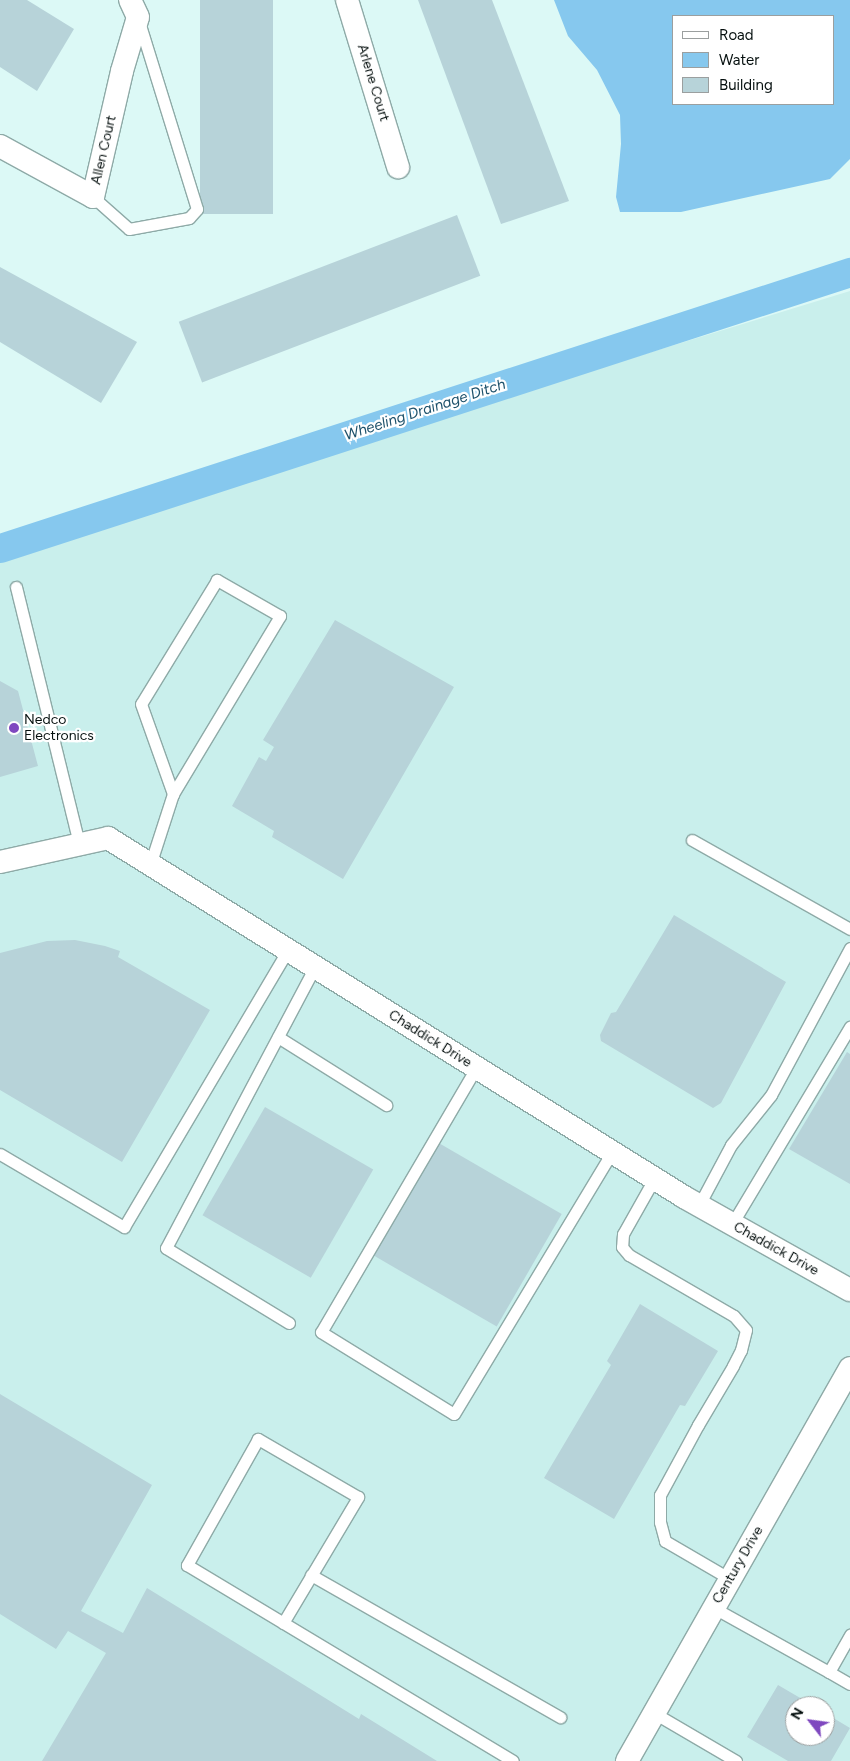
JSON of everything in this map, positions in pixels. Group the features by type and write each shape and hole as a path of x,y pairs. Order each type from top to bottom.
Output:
{"street":[{"name":"Arlene Court","path":"347,0 398,167"},
{"name":"Allen Court","path":"0,146 93,197 122,72 134,8"},
{"name":"Chaddick Drive","path":"0,862 108,838 654,1179 850,1290"},
{"name":"Century Drive","path":"627,1761 850,1368"}],"lane":[{"path":"93,197 129,229 189,218 197,209 134,8"},
{"path":"150,865 173,794 280,616 217,580 141,704 173,794"},
{"path":"16,587 79,844"},
{"path":"692,840 850,929"},
{"path":"699,1205 731,1145 771,1095 850,948"},
{"path":"0,1154 124,1227 288,950"},
{"path":"289,1323 166,1248 315,967"},
{"path":"732,1224 850,1027"},
{"path":"278,1037 386,1105"},
{"path":"476,1068 321,1332 454,1414 612,1152"},
{"path":"654,1179 624,1234 622,1247 629,1254 734,1316 746,1330 741,1350 733,1366 660,1495 660,1522 665,1541 730,1579"},
{"path":"283,1623 358,1497 258,1439 186,1565 283,1623 514,1761"},
{"path":"311,1575 560,1718"},
{"path":"714,1608 850,1684"},
{"path":"829,1672 850,1635"},
{"path":"654,1713 736,1761"}],"shaded area":[{"path":"850,291 850,1761 0,1761 0,552"}],"water":[{"path":"554,0 850,0 850,159 830,179 681,212 620,212 616,197 621,144 620,115 597,70 568,36"}],"building":[{"path":"0,0 27,0 74,29 37,91 0,67"},
{"path":"200,0 273,0 273,214 200,214"},
{"path":"418,0 492,0 569,201 501,224"},
{"path":"457,215 480,276 202,382 179,322"},
{"path":"0,267 137,342 101,403 0,342"},
{"path":"335,620 454,687 343,879 272,837 274,831 232,806 259,757 266,761 274,747 263,740"},
{"name":"Nedco Electronics","path":"0,681 18,691 38,766 0,777"},
{"path":"674,915 786,982 721,1103 713,1108 601,1041 600,1035 611,1013 616,1012"},
{"path":"75,940 120,951 118,957 210,1010 122,1162 0,1090 0,953 47,941"},
{"path":"847,1052 850,1054 850,1184 789,1149"},
{"path":"265,1107 373,1170 311,1278 202,1215"},
{"path":"437,1142 562,1214 497,1327 372,1255"},
{"path":"640,1304 718,1351 685,1406 680,1405 614,1519 544,1478 611,1365 607,1361"},
{"path":"0,1394 152,1485 81,1611 123,1633 147,1588 359,1719 361,1714 437,1761 42,1761 106,1653 68,1631 56,1649 0,1614"},
{"path":"778,1685 797,1696 785,1696 785,1746 835,1746 835,1719 850,1728 831,1761 788,1761 747,1737"}],"waterway":[{"name":"Wheeling Drainage Ditch","path":"0,548 850,272"}],"place":[{"name":"Nedco Electronics","path":"14,728"}]}
